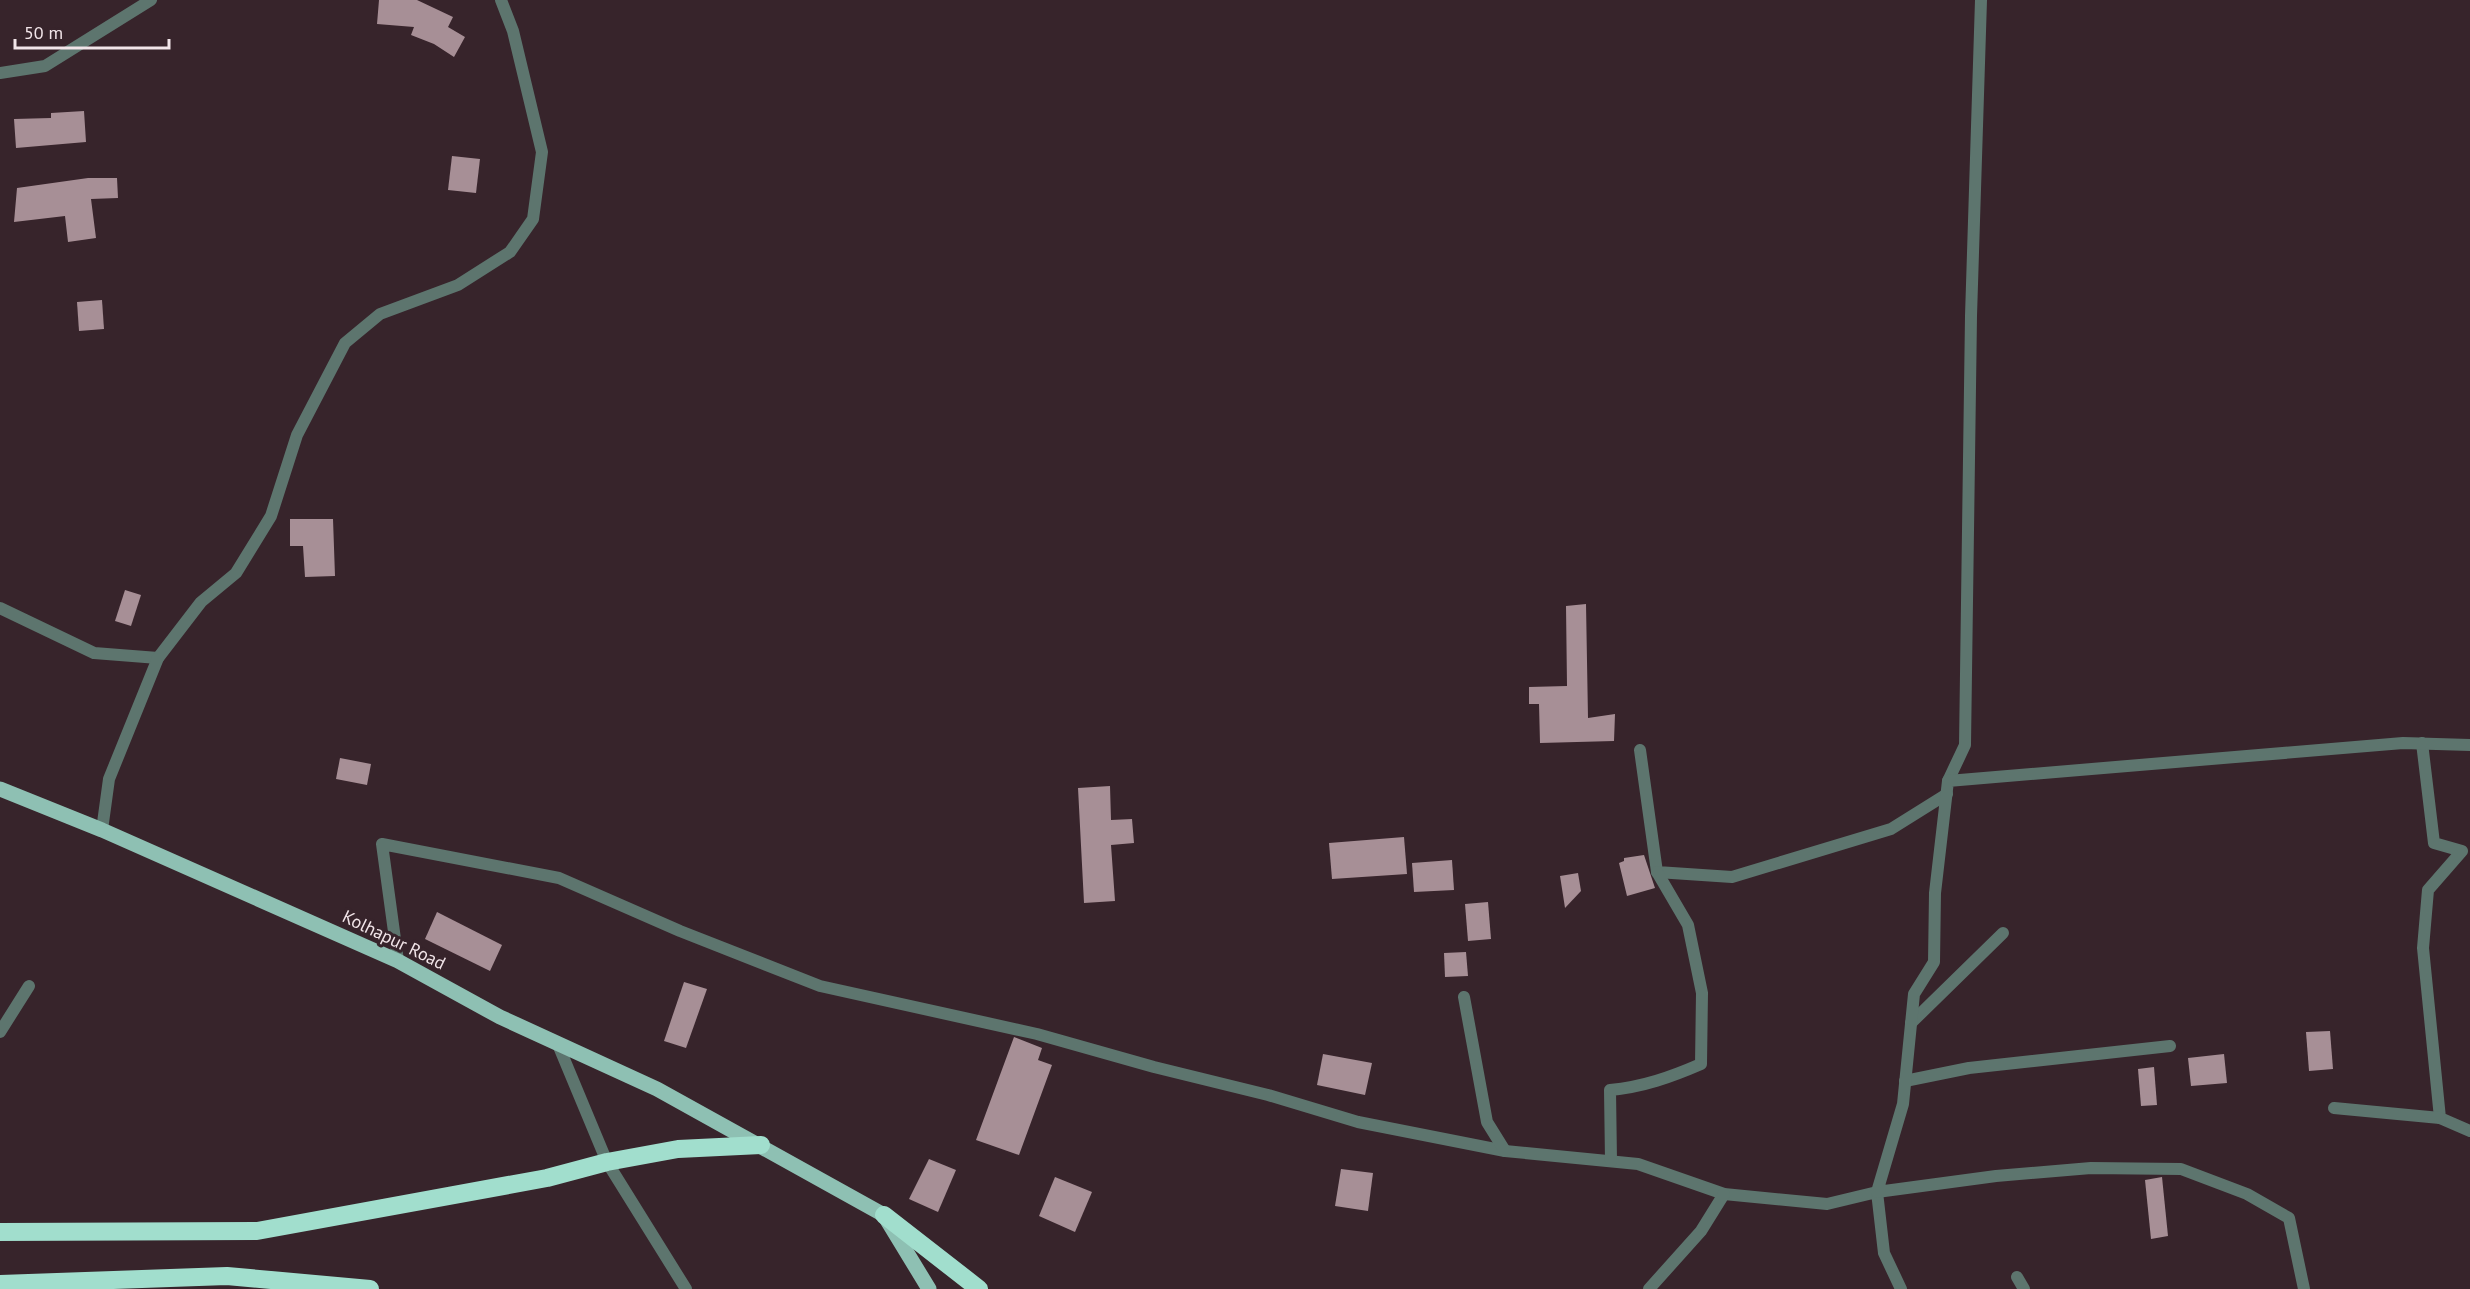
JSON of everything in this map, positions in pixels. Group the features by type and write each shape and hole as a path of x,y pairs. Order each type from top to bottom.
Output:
{"highway":[{"path":"0,1232 257,1231 547,1178 607,1162 678,1149 761,1145"},
{"path":"884,1215 979,1289"},
{"path":"0,1284 227,1276 370,1289"}],"main road":[{"name":"Kolhapur Road","path":"0,789 102,830 398,961 500,1017 657,1089 884,1215"},
{"path":"884,1215 929,1289"}],"street":[{"path":"0,73 45,66 151,0"},
{"path":"102,830 109,778 158,658 201,602 236,573 272,516 297,435 345,343 380,314 458,285 510,252 532,219 542,152 513,31 501,0"},
{"path":"1901,1289 1884,1253 1877,1192 1903,1104 1914,994 1934,962 1935,893 1948,781 1965,745 1971,316 1981,0"},
{"path":"0,608 94,652 158,658"},
{"path":"1948,781 2321,749 2422,743 2470,745"},
{"path":"2422,743 2434,843 2462,850 2428,890 2422,948 2440,1118"},
{"path":"1611,1161 1610,1090 1630,1088 1666,1079 1701,1064 1702,993 1688,926 1657,872 1641,750"},
{"path":"1657,872 1731,877 1891,829 1947,794"},
{"path":"398,961 382,844 559,878 680,931 820,986 1037,1034 1154,1067 1268,1095 1358,1122 1505,1151 1638,1164 1724,1194 1827,1204 1877,1192 1996,1176 2091,1168 2181,1169 2247,1194 2289,1218 2304,1289"},
{"path":"1911,1023 2003,933"},
{"path":"0,1032 29,986"},
{"path":"1464,997 1487,1122 1505,1151"},
{"path":"557,1042 607,1162 686,1289"},
{"path":"1905,1081 1969,1068 2170,1046"},
{"path":"2334,1108 2440,1118 2470,1131"},
{"path":"1650,1289 1701,1231 1724,1194"},
{"path":"2017,1277 2024,1289"}],"building":[{"path":"379,0 417,0 453,17 448,27 465,37 454,57 434,44 411,35 414,27 377,24"},
{"path":"84,111 86,142 16,148 14,119 51,118 51,113"},
{"path":"452,156 480,159 476,193 448,190"},
{"path":"88,178 117,178 118,198 91,199 96,238 68,242 65,216 14,222 17,188"},
{"path":"102,300 104,329 79,331 77,302"},
{"path":"290,519 333,519 335,576 305,577 303,546 290,546"},
{"path":"125,590 141,595 131,626 115,621"},
{"path":"1586,604 1588,718 1615,714 1614,741 1540,743 1539,704 1529,704 1529,687 1567,686 1566,606"},
{"path":"340,758 371,764 367,785 336,779"},
{"path":"1110,786 1111,820 1132,819 1134,843 1111,845 1115,901 1084,903 1078,788"},
{"path":"1404,837 1407,874 1332,879 1329,843"},
{"path":"1644,855 1655,888 1627,896 1619,863 1624,861 1624,858"},
{"path":"1452,860 1454,890 1414,892 1412,863"},
{"path":"1578,873 1581,891 1565,908 1560,876"},
{"path":"1488,902 1491,939 1468,941 1465,904"},
{"path":"437,912 502,945 490,971 425,939"},
{"path":"1466,952 1468,976 1445,977 1444,953"},
{"path":"684,982 707,989 686,1048 664,1041"},
{"path":"2330,1031 2333,1069 2309,1071 2306,1032"},
{"path":"1014,1037 1042,1048 1038,1060 1052,1065 1019,1155 976,1140"},
{"path":"1323,1054 1372,1063 1365,1095 1317,1085"},
{"path":"2224,1054 2227,1083 2191,1086 2188,1058"},
{"path":"2154,1067 2157,1105 2141,1106 2138,1069"},
{"path":"929,1159 956,1170 938,1212 909,1199"},
{"path":"1341,1169 1373,1173 1368,1211 1335,1206"},
{"path":"1055,1177 1092,1192 1075,1232 1039,1216"},
{"path":"2162,1177 2168,1236 2151,1239 2145,1180"}]}
